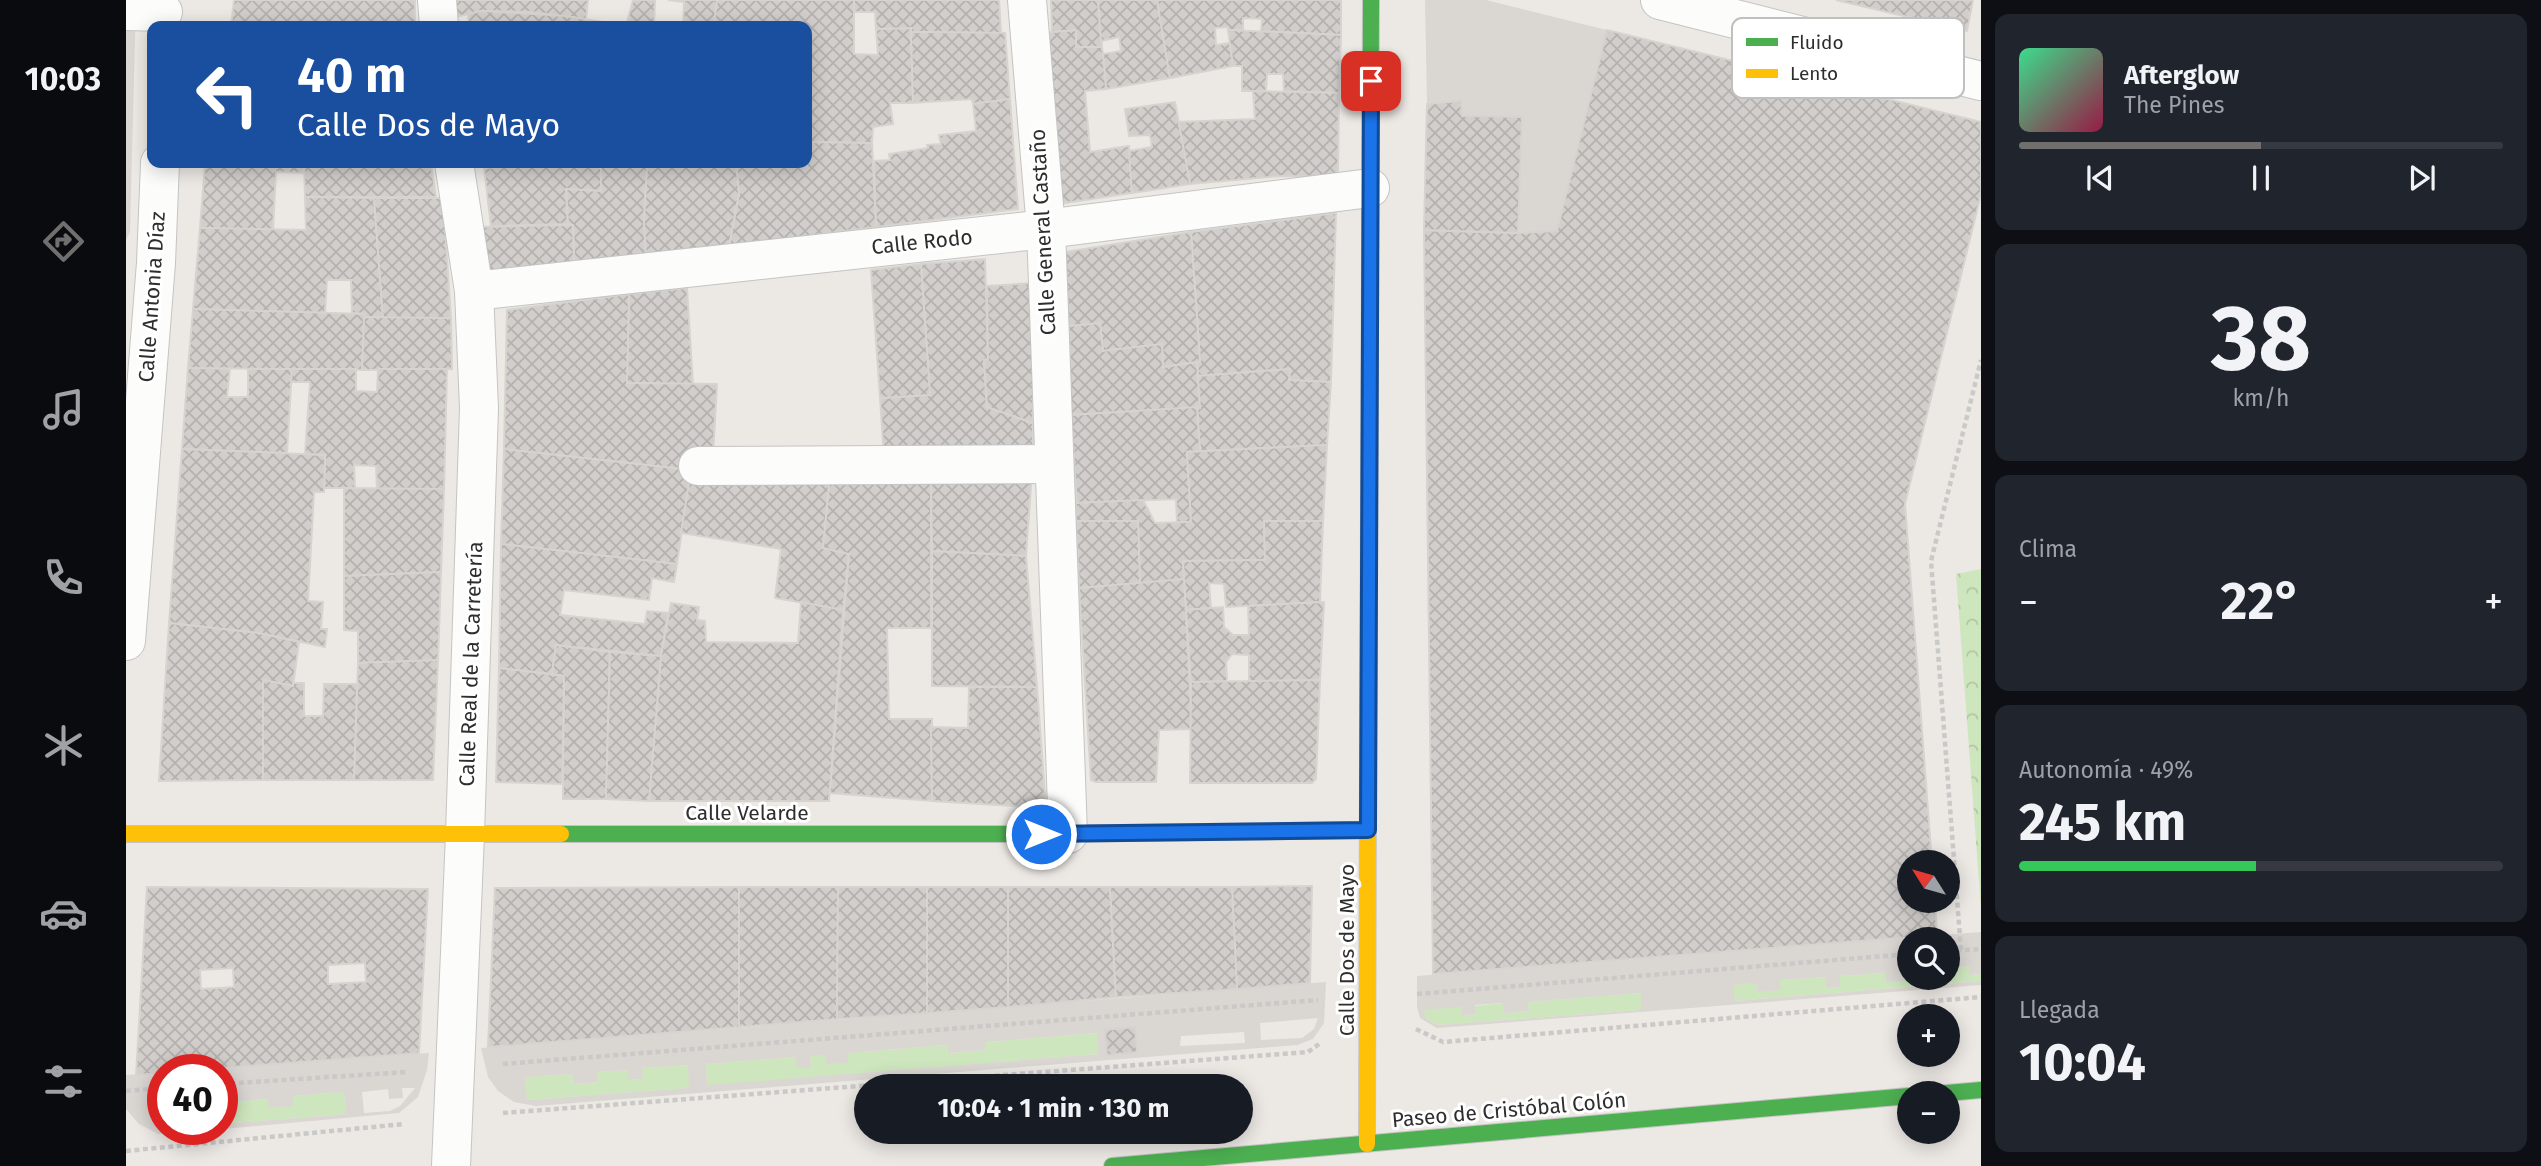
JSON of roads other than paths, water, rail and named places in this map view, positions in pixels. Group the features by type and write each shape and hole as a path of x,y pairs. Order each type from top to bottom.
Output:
{"street":[{"path":"437,0 439,21"},
{"name":"Calle General Castaño","path":"1027,0 1046,229 1068,834"},
{"name":"Calle Dos de Mayo","path":"1367,1144 1371,0"},
{"path":"1660,0 1732,18"},
{"path":"126,11 163,13"},
{"path":"1964,77 1981,81"},
{"name":"Calle Antonia Díaz","path":"126,641 141,263 159,168"},
{"name":"Calle Real de la Carretería","path":"451,1166 479,408 474,291 455,168"},
{"name":"Calle Rodo","path":"474,291 1046,229 1370,188"},
{"path":"698,466 1054,464"},
{"name":"Calle Velarde","path":"126,834 1068,834 1368,830"},
{"path":"1960,1092 1981,1090"},
{"name":"Paseo de Cristóbal Colón","path":"1112,1166 1897,1097"}]}
